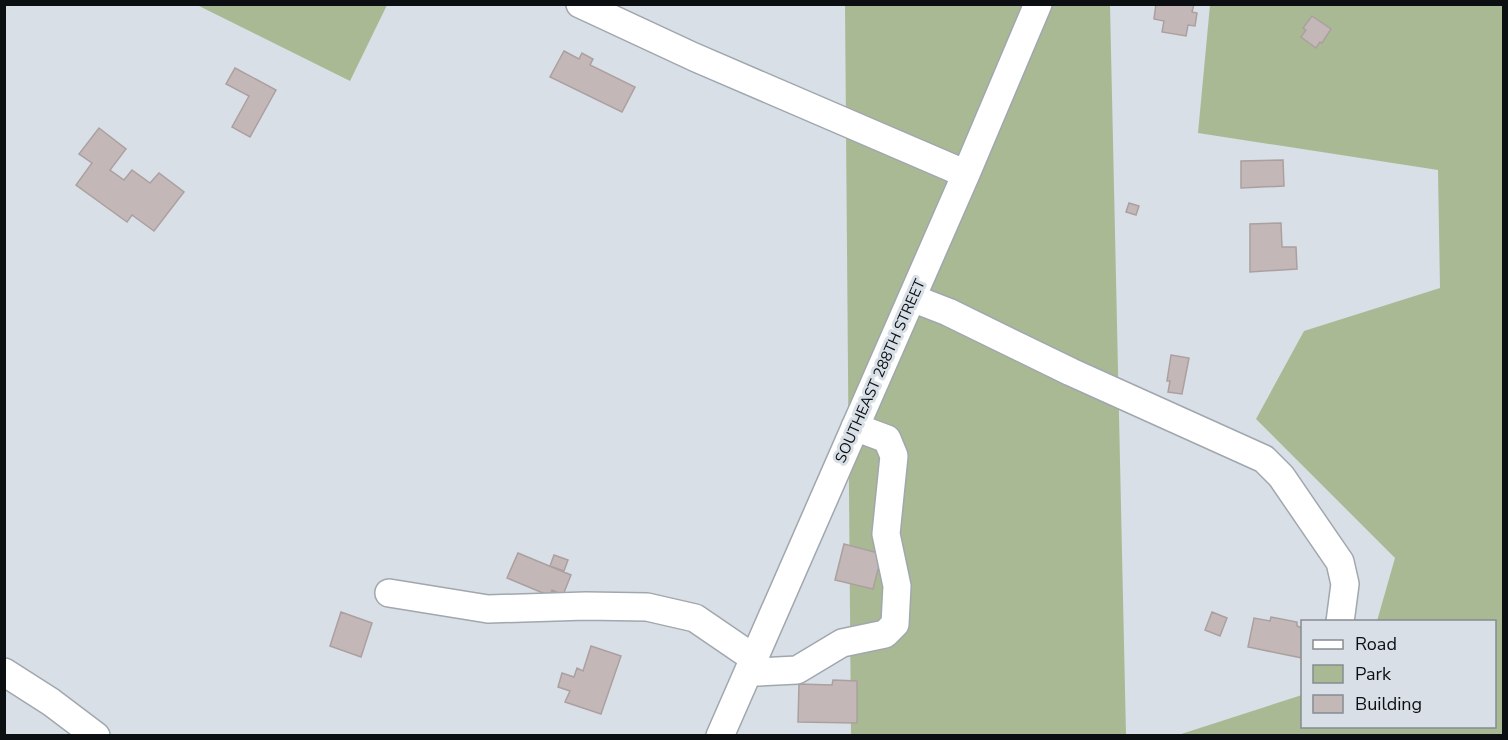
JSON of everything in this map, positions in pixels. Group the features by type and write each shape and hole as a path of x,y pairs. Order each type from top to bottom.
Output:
{"street":[{"path":"580,4 694,57 966,174"},
{"name":"SOUTHEAST 288TH STREET","path":"720,735 1038,4"},
{"path":"912,298 948,312 1071,372 1264,459 1281,476 1340,562 1345,584 1340,620"},
{"path":"389,593 488,609 647,607 695,618 759,672 797,670 842,642 885,634 895,624 897,586 886,534 894,456 887,439 855,427"},
{"path":"4,672 51,702 96,735"}],"green space":[{"path":"197,5 387,5 350,81"},
{"path":"845,5 1110,5 1126,735 851,735"},
{"path":"1210,5 1503,5 1503,735 1175,736 1301,695 1301,728 1496,728 1496,620 1377,620 1395,558 1256,419 1304,331 1440,288 1438,170 1198,133"}],"building":[{"path":"1156,4 1194,4 1192,12 1197,13 1195,26 1188,25 1186,36 1162,32 1164,21 1154,19"},
{"path":"1312,16 1331,29 1316,48 1301,37 1306,30 1303,28"},
{"path":"564,51 579,59 582,53 593,59 590,65 635,87 622,112 550,77"},
{"path":"235,68 276,90 250,137 232,127 249,96 226,84"},
{"path":"99,128 126,149 110,170 124,180 132,170 150,183 159,173 184,192 154,231 132,215 127,222 76,185 92,163 79,154"},
{"path":"1283,160 1284,186 1241,188 1241,161"},
{"path":"1129,203 1139,206 1136,215 1126,212"},
{"path":"1281,223 1282,247 1296,247 1297,269 1250,272 1250,224"},
{"path":"1171,355 1189,358 1182,394 1168,392 1170,381 1167,381"},
{"path":"844,544 882,554 873,589 835,580"},
{"path":"518,553 571,575 563,595 552,590 550,596 507,578"},
{"path":"554,555 568,560 564,571 550,566"},
{"path":"341,612 372,623 361,657 330,646"},
{"path":"1212,612 1227,618 1220,636 1205,630"},
{"path":"1271,617 1297,622 1297,626 1301,628 1301,658 1248,647 1254,618 1270,621"},
{"path":"591,646 621,656 601,714 565,702 570,691 558,687 562,673 574,677 577,668 583,671"},
{"path":"833,680 857,681 857,723 798,722 799,684 832,685"}]}
